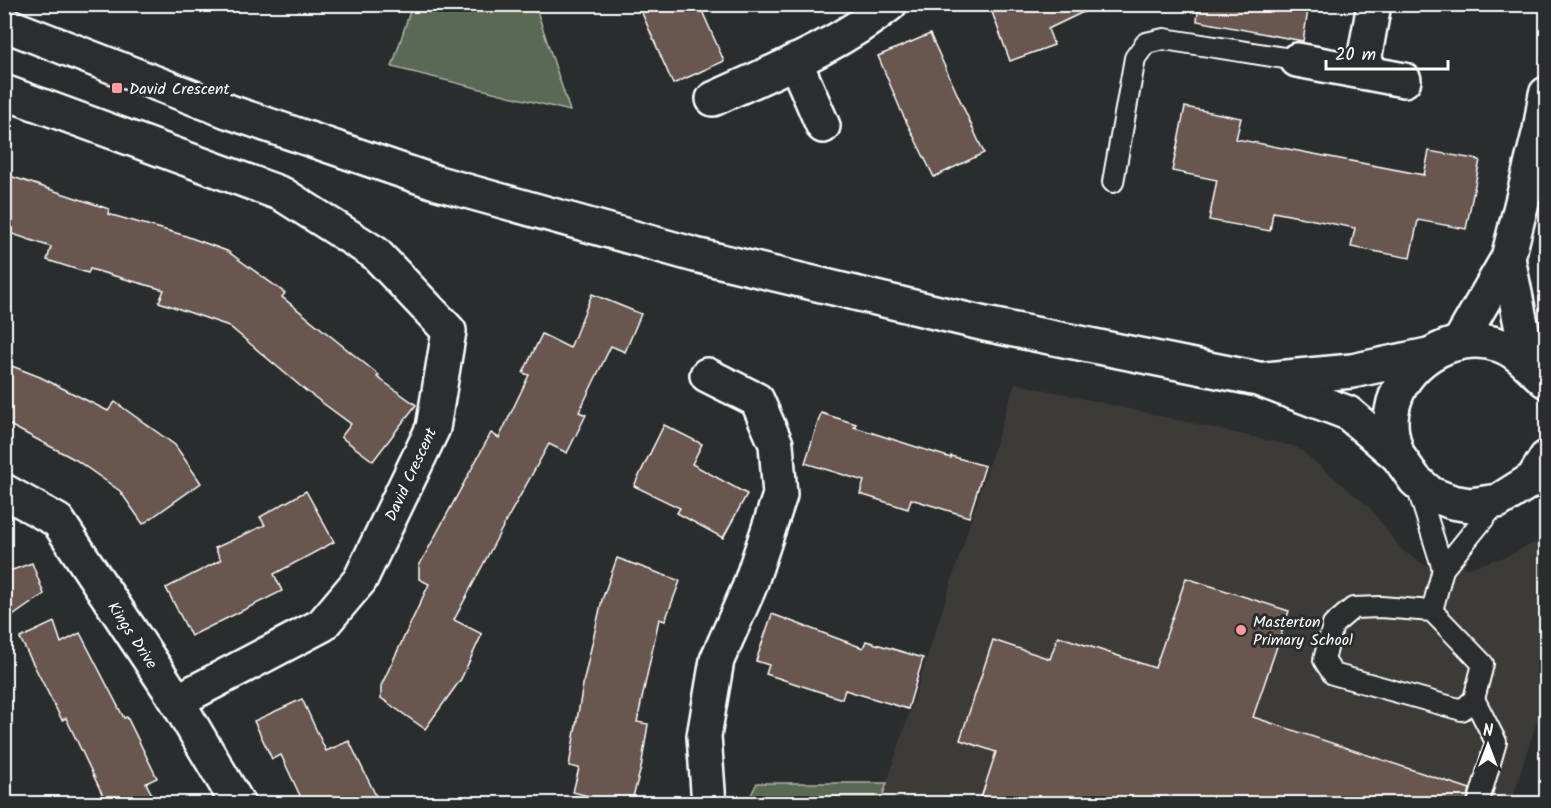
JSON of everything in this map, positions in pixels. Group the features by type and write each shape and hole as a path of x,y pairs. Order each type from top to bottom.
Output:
{"street":[{"path":"713,99 818,52 866,24 890,4"},
{"path":"1362,72 1374,4"},
{"path":"4,24 230,112 449,186 730,263 985,324 1258,379 1348,413 1431,494 1452,502 1470,504 1498,501 1533,479 1544,465"},
{"path":"1297,60 1404,80"},
{"path":"795,62 823,126"},
{"name":"David Crescent","path":"4,92 282,194 375,253 449,331 433,428 360,580 322,625 177,701"},
{"path":"1406,468 1392,437 1391,423 1396,394 1406,376 1445,349 1508,258 1540,130 1546,94"},
{"path":"1508,258 1541,377"},
{"path":"1258,379 1352,371 1476,341 1498,344 1514,351 1541,377"},
{"path":"707,375 757,400 776,444 780,495 748,588 717,660 704,736 709,804"},
{"name":"Kings Drive","path":"4,491 58,521 177,701 238,804"}],"lane":[{"path":"1113,182 1135,58 1146,42 1164,39 1297,60"},
{"path":"1406,468 1443,569"},
{"path":"1432,611 1443,569 1498,501"},
{"path":"1381,607 1432,611 1483,664 1474,699 1462,710 1332,674 1324,660 1333,625 1353,608 1381,607"},
{"path":"1474,699 1496,742 1478,804"}],"shaded area":[{"name":"Masterton Primary School","path":"1015,383 1297,447 1369,507 1402,550 1425,565 1468,568 1505,557 1546,537 1546,692 1511,803 880,804"}],"green space":[{"path":"412,5 535,5 570,111 392,67"},
{"path":"757,783 887,783 880,803 747,803"}],"building":[{"path":"638,4 699,4 724,61 673,84"},
{"path":"989,4 1100,4 1048,29 1054,45 1010,61"},
{"path":"1199,4 1309,4 1303,41 1197,21"},
{"path":"930,34 984,153 934,177 902,113 878,56"},
{"path":"1185,107 1241,118 1236,139 1424,175 1429,151 1480,160 1466,229 1418,220 1410,258 1351,247 1355,228 1273,212 1270,231 1209,220 1217,180 1172,171"},
{"path":"4,174 109,209 108,214 183,235 227,251 285,293 282,297 379,375 377,377 416,405 373,461 341,437 351,424 305,390 229,326 159,302 164,290 90,269 88,273 47,260 51,247 4,231"},
{"path":"592,294 641,314 625,352 611,346 579,412 586,415 567,453 549,444 454,620 482,634 461,679 425,729 381,698 381,686 429,584 419,579 419,566 491,433 499,438 529,375 523,373 542,334 570,348"},
{"path":"4,363 40,377 108,411 115,402 175,445 201,483 143,524 120,491 76,460 4,422"},
{"path":"821,413 856,424 854,427 951,458 951,456 985,466 969,517 911,499 908,509 860,494 864,481 805,463"},
{"path":"664,425 702,444 692,464 747,494 723,538 677,513 680,508 634,486"},
{"path":"306,491 334,542 274,574 282,591 191,636 166,588 221,560 215,548 265,525 260,517"},
{"path":"617,558 680,581 665,621 659,619 637,722 648,724 641,768 631,804 618,804 573,792 579,768 569,766 584,679 602,600"},
{"path":"32,563 44,594 4,622 4,573"},
{"path":"1186,578 1289,611 1253,717 1470,789 1466,804 979,804 996,752 960,740 993,640 1050,659 1058,636 1155,668"},
{"path":"772,614 863,648 866,641 923,658 908,709 845,690 842,699 766,674 769,665 756,661"},
{"path":"54,622 61,643 80,633 124,718 127,717 157,778 146,783 157,804 107,804 66,718 62,720 20,638"},
{"path":"302,699 326,751 349,741 380,804 304,804 281,755 272,759 254,721"}],"place":[{"name":"David Crescent","path":"117,88"},
{"name":"Masterton Primary School","path":"1241,630"}]}
